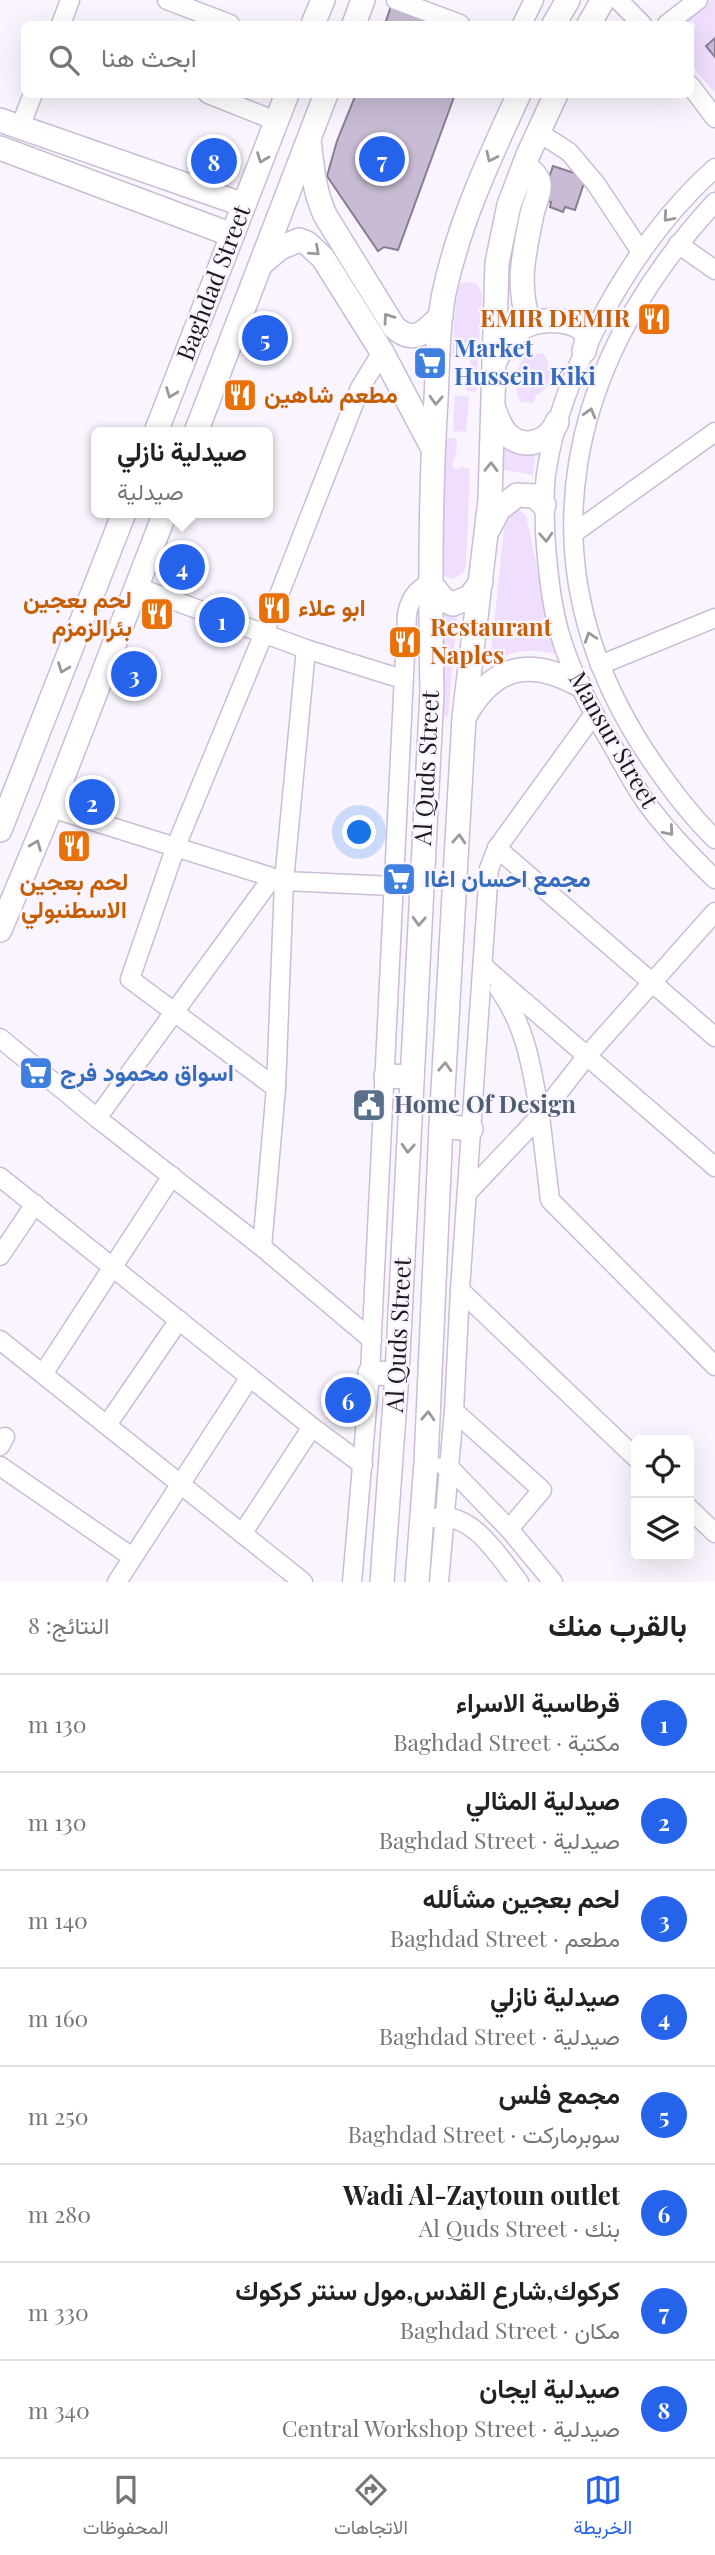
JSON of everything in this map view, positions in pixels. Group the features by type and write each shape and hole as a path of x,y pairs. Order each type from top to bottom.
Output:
{"main road":[{"path":"314,21 323,0"},
{"path":"355,21 363,0"},
{"path":"556,21 568,0"},
{"path":"591,21 603,0"},
{"name":"Baghdad Street","path":"158,427 285,98"},
{"name":"Baghdad Street","path":"197,427 324,98"},
{"name":"Al Quds Street","path":"382,1582 397,1374 432,692 430,583 433,448 441,316 461,231 515,98"},
{"name":"Al Quds Street","path":"417,1582 426,1463 441,1126 464,717 488,531 500,244 509,205 554,98"},
{"path":"10,123 244,205"},
{"path":"309,137 313,178 325,215 394,327 402,335 418,335 441,316"},
{"path":"0,148 232,235"},
{"path":"524,165 535,174 540,185 528,235 521,284 522,301 529,323"},
{"path":"259,266 289,243 299,240 307,243 323,258 382,352 433,448"},
{"path":"493,365 509,340 529,323 550,320 577,325 588,337 584,351"},
{"path":"492,403 504,432 521,442 540,442 555,429 557,422"},
{"path":"488,531 499,509 517,495 535,496 544,505"},
{"path":"0,830 122,518"},
{"path":"0,930 51,808 163,518"},
{"path":"430,583 444,600 453,604 470,597 481,582"},
{"path":"464,717 483,690 505,673 518,669 531,668 559,674 578,684"},
{"path":"386,1076 412,1077"},
{"path":"441,1126 471,1129"},
{"path":"370,1373 397,1374"}],"street":[{"path":"62,21 70,0"},
{"path":"167,0 222,21"},
{"path":"396,0 452,21"},
{"path":"524,21 534,0"},
{"path":"618,0 639,21"},
{"path":"671,21 698,0"},
{"path":"694,89 715,118"},
{"path":"10,123 30,98"},
{"path":"218,98 276,121"},
{"path":"538,132 569,152 596,184 641,252"},
{"name":"Mansur Street","path":"715,169 694,187 658,228 615,292 584,351 557,422 547,470 544,505 552,602 578,684 649,806 670,833 715,879"},
{"name":"Mansur Street","path":"715,202 678,244 620,337 601,378 580,449 574,490 575,564 580,598 587,631 600,665 631,728 653,763 678,799 715,839"},
{"path":"678,244 715,270"},
{"path":"275,1088 130,979 176,846 264,633 360,388 382,352"},
{"path":"574,533 715,432"},
{"path":"352,1582 372,1340 402,679 408,606 416,592 430,583"},
{"path":"136,587 306,649 402,679"},
{"path":"600,665 715,618"},
{"path":"262,1247 275,1088 278,879 306,649"},
{"path":"439,1582 454,1411 489,869 497,848 594,714"},
{"path":"51,808 278,879 393,886"},
{"path":"497,848 715,1037"},
{"path":"97,1118 174,1012 278,879"},
{"path":"468,1192 540,1116 586,1057 715,912"},
{"path":"483,966 715,1167"},
{"path":"483,966 511,1005 523,1029 540,1116 550,1200 715,1366"},
{"path":"0,1038 262,1247 372,1340"},
{"path":"43,1374 172,1176"},
{"path":"0,1177 363,1465"},
{"path":"0,1256 35,1204"},
{"path":"460,1290 631,1453"},
{"path":"107,1425 179,1320"},
{"path":"0,1340 303,1582"},
{"path":"119,1581 250,1377"},
{"path":"454,1411 542,1490 509,1529"},
{"path":"242,1534 312,1427"},
{"path":"426,1463 449,1467 509,1529 553,1582"},
{"path":"0,1466 132,1557"},
{"path":"694,1513 715,1533"},
{"path":"421,1521 444,1516 478,1530 519,1582"}],"shaded area":[{"path":"715,0 715,93 694,68 696,25 694,21 687,21 685,16 705,2"},
{"path":"464,282 476,283 482,293 476,393 466,390 468,368 471,367 469,356 463,351 458,357 452,356 457,287"},
{"path":"528,352 544,354 550,371 547,387 537,394 533,403 521,402 516,389 518,370"},
{"path":"455,395 469,397 466,432 453,431"},
{"path":"446,438 456,438 457,448 452,467 456,470 462,467 470,469 466,565 463,573 453,579 440,573 442,461"},
{"path":"502,445 536,450 533,475 499,469"},
{"path":"520,510 526,516 555,654 522,651 490,663 505,519 506,515"},
{"path":"440,606 458,606 448,717 436,715"}],"building":[{"path":"393,0 452,21 386,21"},
{"path":"715,38 715,57 706,46"},
{"path":"354,98 454,98 398,250 384,247 378,251 327,176 337,141"},
{"path":"553,166 586,177 575,210 565,207 563,212 550,207 551,202 542,199"}],"place":[{"name":"كركوك,شارع القدس,مول سنتر كركوك","path":"382,159"},
{"name":"صيدلية ايجان","path":"214,161"},
{"name":"EMIR DEMIR","path":"654,319"},
{"name":"مجمع فلس","path":"265,338"},
{"name":"Market Hussein Kiki","path":"430,363"},
{"name":"مطعم شاهين","path":"240,395"},
{"name":"صيدلية نازلي","path":"182,567"},
{"name":"ابو علاء","path":"274,608"},
{"name":"لحم بعجين بئرالزمزم","path":"157,614"},
{"name":"قرطاسية الاسراء","path":"222,620"},
{"name":"Restaurant Naples","path":"405,642"},
{"name":"لحم بعجين مشألله","path":"134,674"},
{"name":"صيدلية المثالي","path":"92,802"},
{"name":"لحم بعجين الاسطنبولي","path":"74,846"},
{"name":"مجمع احسان اغاا","path":"399,879"},
{"name":"اسواق محمود فرج","path":"36,1073"},
{"name":"Home Of Design","path":"369,1105"},
{"name":"Wadi Al-Zaytoun outlet","path":"348,1400"}]}
